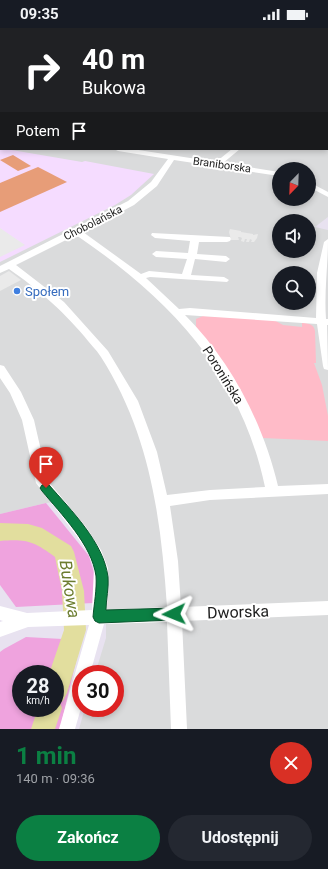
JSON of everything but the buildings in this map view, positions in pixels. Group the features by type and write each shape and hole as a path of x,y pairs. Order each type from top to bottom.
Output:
{"street":[{"path":"264,28 270,28"},
{"name":"Braniborska","path":"124,150 272,173"},
{"name":"Chobolańska","path":"5,268 118,211 136,199 157,181 168,157 168,150"},
{"path":"218,164 235,150"},
{"path":"316,188 328,195"},
{"name":"Poronińska","path":"77,232 115,257 141,277 178,312 212,356 233,387 258,439 274,492"},
{"path":"155,235 180,236 195,239 227,239"},
{"path":"186,277 191,257 194,252 195,239"},
{"path":"328,242 320,289 328,366"},
{"path":"156,254 226,259"},
{"path":"5,268 52,296 75,318 99,347 124,383 138,411 150,444 163,501 170,555 179,729"},
{"path":"141,277 146,274 224,280"},
{"path":"178,312 190,311 324,321"},
{"path":"0,369 15,392 28,420 42,483 81,531 98,559 102,578 99,617 85,665"},
{"path":"163,501 216,495 328,489"},
{"name":"Dworska","path":"0,613 9,617 28,620 328,608"},
{"name":"Dworska","path":"0,630 16,623 28,620"},
{"path":"67,729 72,711"}],"shaded area":[{"path":"0,150 328,150 328,217 316,226 316,214 272,214 272,258 316,258 316,227 328,230 328,729 79,729 82,717 124,717 124,665 98,665 106,638 106,563 65,501 46,503 0,514"},
{"path":"0,150 12,150 82,162 85,161 154,174 131,195 115,205 0,262"},
{"path":"13,155 31,166 18,171 0,160"},
{"path":"38,167 67,182 0,212 0,183"},
{"path":"0,228 25,245 0,257"},
{"path":"230,229 253,235 258,234 257,238 254,242 251,242 252,240 250,239 249,242 246,242 247,239 245,239 244,242 241,241 242,238 240,237 238,237 239,240 231,240 229,232"},
{"path":"9,271 21,280 0,291 0,276"},
{"path":"203,316 274,320 283,325 302,327 302,323 312,325 315,331 316,363 314,363 322,385 328,416 328,441 263,438 239,390 196,327 196,319"},
{"path":"46,503 89,556 95,576 93,603 16,607 0,585 0,514"},
{"path":"26,637 81,640 75,665 72,665 72,678 64,712 64,665 12,665 12,717 63,717 60,729 0,729 0,652"}],"waterway":[{"name":"Bukowa","path":"0,532 28,532 35,534 64,552 73,591 75,630 64,665"},
{"name":"Bukowa","path":"43,729 47,717"}],"place":[{"name":"Społem","path":"17,291"}],"route":[{"path":"46,488 76,524 94,550 98,559 102,578 99,617 174,614"}]}
